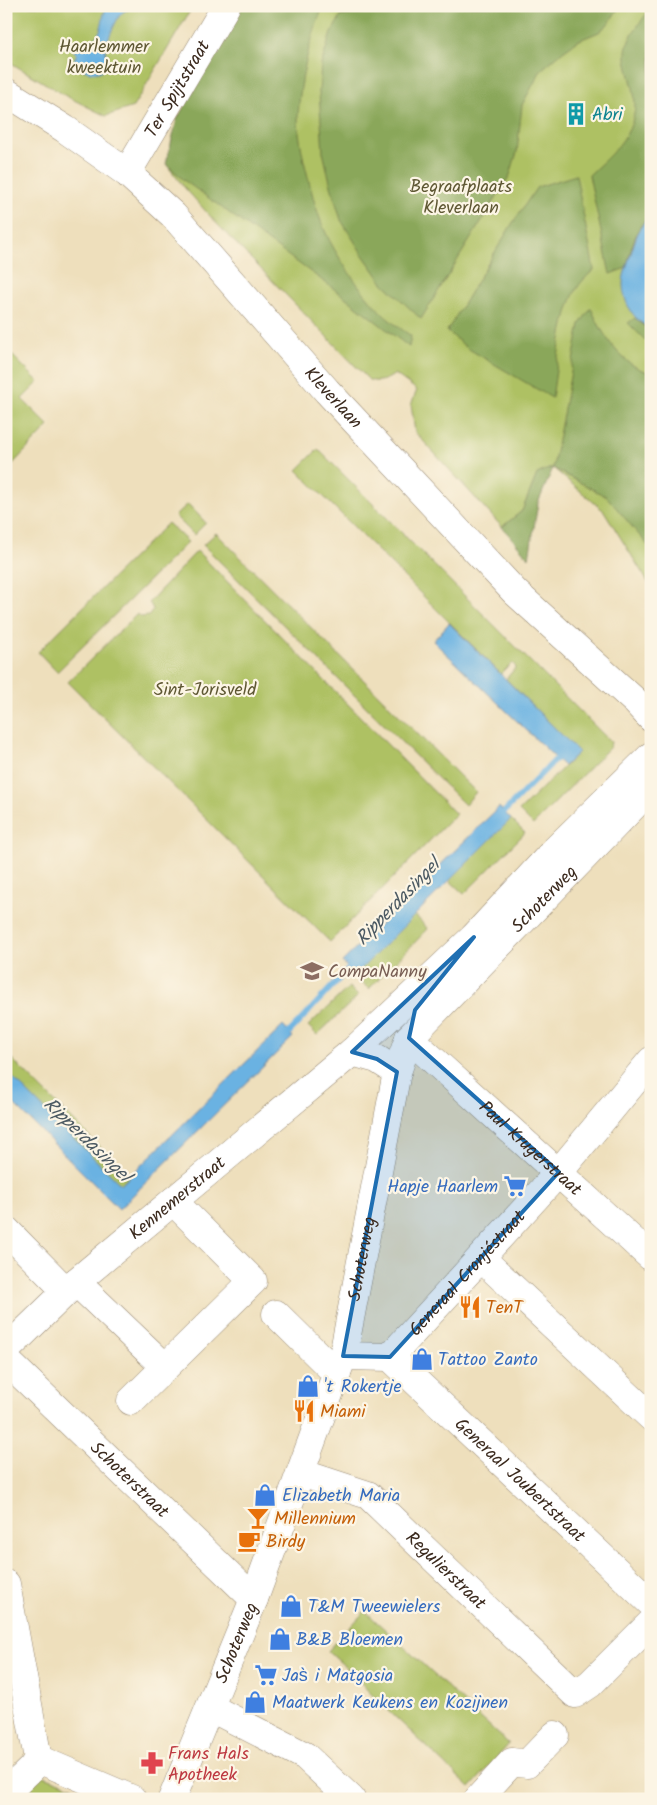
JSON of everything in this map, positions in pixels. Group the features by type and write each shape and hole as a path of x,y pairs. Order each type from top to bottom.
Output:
{"street":[{"name":"Ter Spijtstraat","path":"127,172 226,6"},
{"name":"Kleverlaan","path":"6,92 65,129 127,172 173,215 327,392 515,592 636,702 651,718"},
{"name":"Schoterweg","path":"352,1052 474,937 555,850 651,756"},
{"name":"Schoterweg","path":"172,1799 211,1708 254,1599 340,1365 397,1072 409,1038 651,788"},
{"path":"409,1038 415,1010 474,937"},
{"name":"Paul Krugerstraat","path":"409,1038 651,1257"},
{"path":"352,1052 377,1059 397,1072"},
{"name":"Kennemerstraat","path":"6,1350 71,1286 352,1052"},
{"name":"Generaal Cronjéstraat","path":"390,1357 559,1172 651,1060"},
{"path":"131,1401 253,1281 173,1200"},
{"path":"6,1230 166,1367"},
{"path":"481,1258 651,1417"},
{"path":"276,1314 340,1365 390,1357"},
{"name":"Generaal Joubertstraat","path":"390,1357 651,1603"},
{"name":"Schoterstraat","path":"6,1360 254,1599"},
{"name":"Regulierstraat","path":"301,1472 368,1495 575,1694 590,1684 651,1622"},
{"path":"6,1584 38,1759 32,1768 6,1793"},
{"path":"211,1708 306,1756 351,1799"},
{"path":"478,1799 512,1762 527,1764 555,1735"},
{"path":"38,1759 132,1799"}],"highlighted area":[{"path":"474,937 415,1010 409,1038 559,1172 390,1357 343,1356 397,1072 377,1059 352,1052"}],"green space":[{"name":"Haarlemmer kweektuin","path":"6,6 193,6 133,107 106,116 66,96 6,60"},
{"path":"242,6 319,6 321,12 305,63 298,116 301,145 311,188 325,231 342,262 356,283 379,310 390,321 411,336 409,347 341,294 185,181 166,164 177,119"},
{"name":"Begraafplaats Kleverlaan","path":"274,6 651,6 651,587 604,511 553,468 528,497 522,511 502,527 415,432 411,405 417,390 395,374 383,380 369,380 219,226 166,164 185,181"},
{"path":"373,6 620,6 608,24 599,32 577,41 541,70 522,105 517,152 510,175 421,319 383,283 341,220 323,152 319,92 321,65 331,33 341,16 364,13"},
{"path":"651,7 651,216 637,232 626,268 610,274 589,175 619,145 632,123 635,110 634,96 626,61 626,52 632,34"},
{"path":"576,175 594,270 580,284 569,307 561,338 552,398 467,348 447,331 512,224 537,187"},
{"path":"591,308 614,348 631,364 651,373 651,549 607,497 553,468 538,503 529,558 502,527 522,511 537,474 553,467 580,324"},
{"path":"635,318 644,326 651,328 651,342 645,340 628,323"},
{"path":"6,349 39,382 22,399 49,426 6,471"},
{"path":"318,449 611,742 610,747 533,825 519,811 579,752 506,679 516,667 512,663 501,674 297,470"},
{"path":"188,504 206,523 194,535 175,516"},
{"path":"168,523 188,542 57,672 38,652"},
{"path":"216,533 476,792 465,805 203,545"},
{"name":"Sint-Jorisveld","path":"197,551 456,814 330,942 68,682 137,614 142,617 149,616 153,609 149,602"},
{"path":"511,819 525,833 464,894 449,880"},
{"path":"415,915 428,929 369,989 355,975"},
{"path":"349,987 358,996 317,1035 308,1026"},
{"path":"6,1053 129,1176 120,1186 6,1071"},
{"path":"365,1611 509,1744 470,1788 328,1651"},
{"path":"44,1776 106,1799 17,1799 39,1778"}],"water":[{"path":"107,6 146,6 122,12 107,44 105,68 97,72 86,71 72,63 77,54 70,45 85,43 95,38 100,30"},
{"path":"650,215 651,328 639,321 627,304 623,284 625,271 637,236"},
{"path":"449,623 579,752 564,766 433,641"},
{"path":"499,807 511,819 355,975 342,962"},
{"path":"283,1026 293,1037 119,1209 6,1096 6,1071 121,1185"}],"waterway":[{"name":"Ripperdasingel","path":"500,816 562,753"},
{"name":"Ripperdasingel","path":"284,1038 353,964"}],"place":[{"name":"Abri","path":"576,114"},
{"name":"CompaNanny","path":"312,971"},
{"name":"Hapje Haarlem","path":"515,1186"},
{"name":"TenT","path":"470,1307"},
{"name":"Tattoo Zanto","path":"422,1359"},
{"name":"'t Rokertje","path":"308,1386"},
{"name":"Miami","path":"304,1411"},
{"name":"Elizabeth Maria","path":"265,1495"},
{"name":"Millennium","path":"258,1518"},
{"name":"Birdy","path":"249,1541"},
{"name":"T&M Tweewielers","path":"291,1606"},
{"name":"B&B Bloemen","path":"280,1639"},
{"name":"Jas̀ i Matgosia","path":"266,1675"},
{"name":"Maatwerk Keukens en Kozijnen","path":"255,1702"},
{"name":"Frans Hals Apotheek","path":"152,1763"}]}
